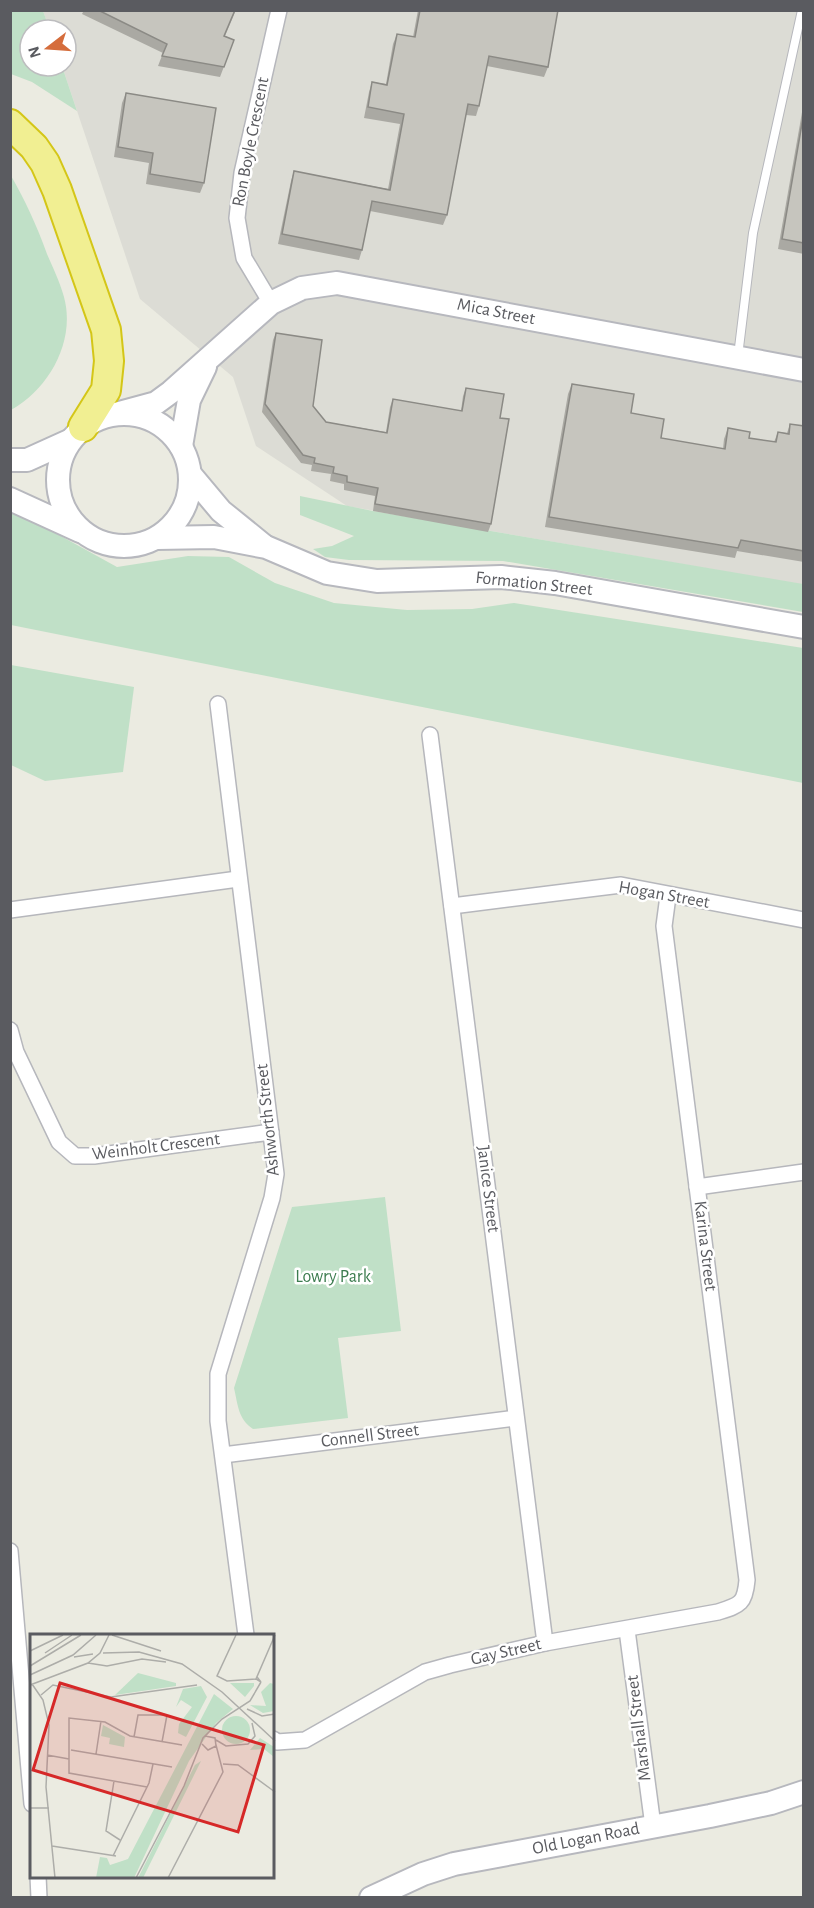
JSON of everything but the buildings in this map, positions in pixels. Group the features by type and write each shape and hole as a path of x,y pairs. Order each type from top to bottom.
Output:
{"highway":[{"path":"10,124 34,147 45,163 57,190 106,330 109,361 106,390 76,434"}],"main road":[{"name":"Mica Street","path":"119,413 156,403 271,303 302,288 337,283 804,370"},
{"name":"Mica Street","path":"181,446 189,400 210,358"},
{"path":"10,460 27,460 76,434 100,417 119,413 137,415 154,421 169,432 181,446 190,474 189,493 183,511 172,526 157,538 138,545 118,547 98,542 81,531 10,499"},
{"path":"76,434 60,459 57,478 60,498 68,516 81,531"},
{"name":"Formation Street","path":"190,474 221,511 266,548"},
{"name":"Formation Street","path":"157,538 214,537 266,548 327,573 377,581 446,577 512,578 629,594 804,627"},
{"name":"Old Logan Road","path":"371,1898 423,1874 454,1864 771,1803 804,1792"}],"street":[{"name":"Ron Boyle Crescent","path":"271,303 244,258 237,218 242,173 279,10"},
{"name":"Ashworth Street","path":"218,704 276,1174 272,1198 218,1374 218,1421 246,1634"},
{"name":"Janice Street","path":"430,735 545,1643"},
{"path":"10,910 238,879"},
{"name":"Hogan Street","path":"452,906 621,885 668,896 804,920"},
{"name":"Karina Street","path":"668,896 664,926 745,1568 746,1595"},
{"name":"Weinholt Crescent","path":"10,1030 16,1052 59,1142 75,1156 94,1156 271,1132"},
{"path":"698,1187 804,1172"},
{"name":"Connell Street","path":"223,1455 516,1418"},
{"path":"10,1551 30,1781"},
{"name":"Gay Street","path":"275,1741 305,1740 425,1672 545,1643 718,1612 737,1606 746,1595"},
{"name":"Marshall Street","path":"627,1630 653,1826"},
{"path":"38,1878 39,1898"}],"lane":[{"path":"738,358 753,233 802,10"}],"shaded area":[{"path":"43,11 803,11 803,585 347,506 256,446 233,377 140,299 66,78 78,78 78,18 46,18"}],"green space":[{"path":"11,10 43,11 46,18 18,18 18,77 11,74"},
{"path":"22,78 66,78 77,111 32,82"},
{"path":"10,174 30,213 58,280 67,314 63,347 48,377 25,401 11,410"},
{"path":"300,496 373,511 803,584 803,612 503,561 349,560 325,557 313,549 332,546 354,536 300,515"},
{"path":"10,508 117,567 188,556 229,557 275,583 334,603 407,610 472,609 514,603 803,648 803,783 11,625"},
{"path":"11,665 134,687 123,772 45,781 11,765"},
{"name":"Lowry Park","path":"385,1197 401,1331 338,1338 348,1418 253,1429 241,1416 234,1388 292,1207"}]}
